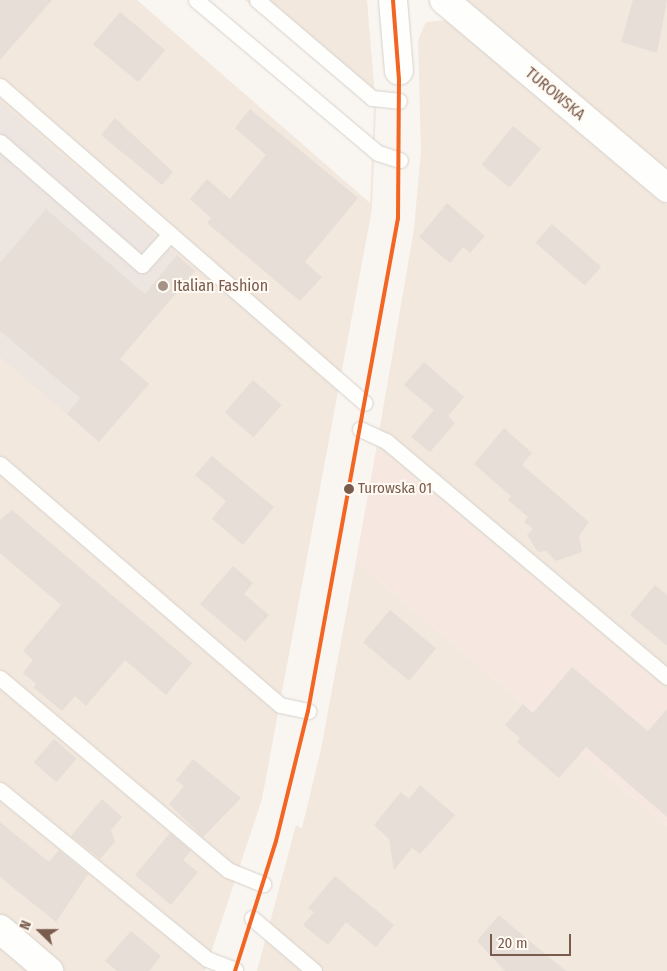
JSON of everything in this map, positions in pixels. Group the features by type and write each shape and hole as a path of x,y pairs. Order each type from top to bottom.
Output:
{"street":[{"path":"393,0 399,71"},
{"name":"TUROWSKA","path":"444,0 667,188"},
{"path":"0,930 49,971"}],"lane":[{"path":"196,0 378,153 400,160"},
{"path":"257,0 372,98 400,101"},
{"path":"0,86 364,403"},
{"path":"0,142 142,266 170,234"},
{"path":"360,429 386,441 667,677"},
{"path":"0,464 280,705 308,711"},
{"path":"0,678 228,870 263,884"},
{"path":"0,790 207,959 235,970"},
{"path":"252,918 314,971"}],"shaded area":[{"path":"0,0 137,0 370,203 374,107 245,0 367,0 376,108 372,209 262,799 205,971 0,971"},
{"path":"463,0 667,0 667,175"},
{"path":"449,20 667,205 667,691 382,451 376,450 414,229 421,151 418,40 426,22"},
{"path":"0,102 195,271 67,414 0,357"},
{"path":"376,450 382,451 667,691 667,826 356,561"},
{"path":"356,561 667,826 667,971 257,971 296,825 302,828 321,749"}],"building":[{"path":"0,0 52,0 0,60"},
{"path":"633,0 667,0 657,53 621,42"},
{"path":"120,12 165,50 138,82 93,44"},
{"path":"250,109 358,198 305,262 322,277 300,301 207,223 211,218 190,199 207,179 230,199 266,155 235,128"},
{"path":"115,118 173,172 162,185 101,135"},
{"path":"513,126 541,149 510,188 482,165"},
{"path":"447,203 485,236 470,253 463,247 450,263 419,237"},
{"path":"46,209 145,294 177,255 195,271 120,359 149,384 99,442 67,414 80,398 0,331 0,263"},
{"path":"552,224 601,267 585,286 536,243"},
{"path":"424,362 464,397 448,416 455,423 430,452 411,437 434,410 404,385"},
{"path":"253,380 282,405 253,437 225,412"},
{"path":"504,428 532,453 522,465 589,522 579,536 582,552 556,561 546,551 538,552 527,535 533,529 524,522 528,517 508,500 511,496 474,464"},
{"path":"212,456 274,507 243,545 212,519 226,501 195,475"},
{"path":"12,510 192,663 166,695 125,660 86,706 75,696 62,711 33,687 36,684 23,673 33,660 23,651 61,605 0,553 0,520"},
{"path":"233,566 253,583 244,594 269,615 245,642 200,604"},
{"path":"655,585 667,595 667,646 630,615"},
{"path":"390,610 436,649 409,681 363,642"},
{"path":"572,667 648,731 667,709 667,817 586,747 559,778 517,742 520,738 505,725 523,704 533,713"},
{"path":"54,739 77,759 56,782 34,762"},
{"path":"193,759 241,798 203,837 169,804 184,786 176,780"},
{"path":"420,785 455,815 420,854 412,848 394,870 389,839 374,825 401,792 409,799"},
{"path":"102,799 122,817 111,830 115,842 100,859 71,836"},
{"path":"0,822 49,862 59,850 88,874 56,922 0,877"},
{"path":"170,833 191,851 183,860 198,872 171,905 135,875"},
{"path":"335,876 394,925 376,947 346,922 328,945 303,925 314,912 308,908"},
{"path":"499,915 566,971 505,971 477,941"},
{"path":"131,931 161,956 149,971 117,971 105,961"}],"transit line":[{"path":"235,971 276,841 308,711 398,218 399,80 393,0"}],"place":[{"name":"Italian Fashion","path":"163,286"},
{"name":"Turowska 01","path":"349,489"}]}
